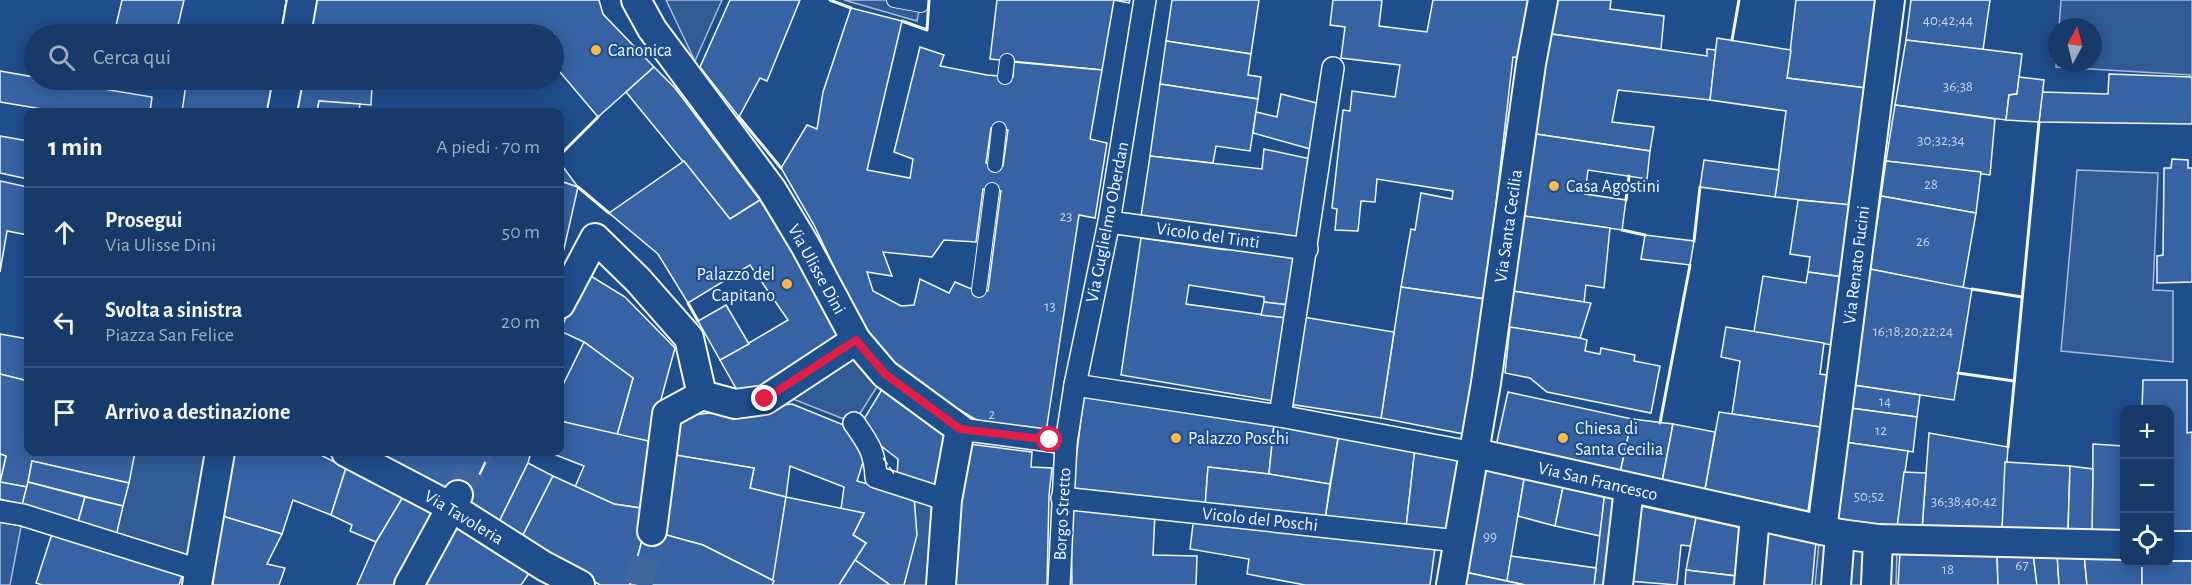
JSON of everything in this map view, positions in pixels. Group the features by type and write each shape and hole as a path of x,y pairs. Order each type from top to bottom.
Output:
{"street":[{"path":"298,24 303,0"},
{"name":"Via Ulisse Dini","path":"636,0 652,29 772,190 805,245 856,340 885,374 962,420 1066,443"},
{"name":"Via Guglielmo Oberdan","path":"1066,443 1075,385 1109,222 1145,0"},
{"name":"Via Santa Cecilia","path":"1451,585 1475,453 1531,64 1543,0"},
{"name":"Via Renato Fucini","path":"1836,585 1831,532 1890,0"},
{"path":"1280,416 1333,68"},
{"path":"283,108 286,90"},
{"name":"Vicolo del Tinti","path":"1109,222 1307,249"},
{"path":"564,296 595,238 638,280 689,338 702,395"},
{"path":"652,531 667,414 702,395 735,404 765,399 856,340"},
{"name":"Via San Francesco","path":"1075,385 1280,416 1475,453 1831,532 1878,539 2120,545"},
{"path":"941,585 947,500 962,420"},
{"path":"854,423 871,447 875,460 876,477 947,500"},
{"name":"Borgo Stretto","path":"1059,585 1066,443"},
{"path":"0,511 23,515 114,545 198,577 219,456"},
{"name":"Via Tavoleria","path":"355,456 454,501 538,576 580,585"},
{"path":"1618,585 1629,488"},
{"name":"Vicolo del Poschi","path":"1062,498 1458,541"},
{"path":"409,585 454,501"},
{"path":"1749,585 1755,516"},
{"path":"1876,585 1878,539"},
{"path":"2174,546 2192,546"}],"lane":[{"path":"894,0 921,5 921,0"},
{"path":"1005,77 1007,61"},
{"path":"995,165 999,129"},
{"path":"979,290 992,190"}],"shaded area":[{"path":"666,0 722,0 695,61"},
{"path":"844,0 921,0 917,21"},
{"path":"2061,0 2192,0 2192,75 2102,70 2102,18 2060,18"},
{"path":"2077,170 2158,173 2153,290 2173,291 2173,362 2061,351"},
{"path":"856,340 885,374 854,423 793,399 765,400"},
{"path":"134,456 207,456 186,566 114,545"},
{"path":"943,488 935,585 904,585 916,535 914,497"},
{"path":"0,506 24,511 10,585 0,585"},
{"path":"1819,542 1897,553 1896,585 1815,585"}],"building":[{"path":"122,0 184,0 178,24 116,24"},
{"name":"Canonica","path":"311,0 599,0 603,14 654,67 598,117 564,77 564,24 307,24"},
{"path":"730,0 800,0 767,81 760,78 739,117 700,67"},
{"path":"997,0 1114,0 1102,70 990,59"},
{"path":"1114,0 1130,0 1129,3"},
{"path":"1172,0 1259,0 1251,54 1166,41"},
{"path":"1333,0 1382,0 1379,26 1427,32 1433,0 1533,0 1524,58 1513,57 1485,299 1401,287 1411,229 1415,230 1421,193 1452,199 1453,191 1377,179 1375,202 1361,201 1358,231 1335,230 1337,209 1332,208 1343,110 1350,111 1352,91 1395,97 1400,65 1341,58 1345,27 1330,25"},
{"path":"1550,0 1611,0 1610,9 1664,16 1661,49 1544,33"},
{"path":"1796,0 1879,0 1866,88 1787,78"},
{"path":"1911,0 1990,0 1983,50 1906,40"},
{"path":"851,8 902,21 867,170 910,178 913,159 894,152 920,47 944,55 940,66 987,75 1013,77 1014,62 1102,70 1090,139 1107,143 1095,218 1079,215 1046,432 990,426 973,418 914,382 878,350 852,305 814,225 781,168 807,125 817,129 823,92","holes":["991,128 1008,130 1003,166 986,163","983,189 1001,191 988,291 969,288 955,282 949,293 920,279 914,305 901,306 873,291 867,272 892,276 883,252 932,257 944,240 976,242"]},
{"path":"1544,33 1707,56 1707,49 1716,50 1710,100 1618,90 1612,122 1654,127 1650,151 1529,133"},
{"path":"1717,38 1791,50 1787,78 1866,88 1848,205 1775,197 1786,111 1710,100"},
{"path":"1906,40 2022,54 2017,94 2009,95 2006,120 1895,105"},
{"path":"1166,41 1251,54 1248,75 1261,77 1258,99 1160,84"},
{"path":"654,67 675,88 760,200 730,219 626,92"},
{"path":"0,71 24,75 24,90 110,90 152,97 151,108 36,108 0,102"},
{"path":"2109,74 2192,77 2192,124 2039,122 2042,92 2108,94"},
{"path":"2019,77 2044,80 2039,122 2006,120 2009,95 2017,94"},
{"path":"1160,84 1258,99 1250,151 1216,146 1213,163 1150,156"},
{"path":"185,90 271,90 268,108 183,108"},
{"path":"295,90 372,90 371,105 319,101 318,108 292,108"},
{"path":"1281,94 1321,104 1314,150 1253,133 1256,112 1277,117"},
{"path":"319,101 360,104 360,108 318,108"},
{"path":"1895,105 1995,119 1990,175 1886,161"},
{"name":"Casa Agostini","path":"1529,133 1650,151 1647,179 1588,170 1585,194 1626,200 1622,230 1517,215"},
{"path":"0,136 24,140 24,178 0,173"},
{"path":"1264,149 1311,159 1301,239 1141,216 1150,156 1262,169"},
{"path":"2172,159 2188,160 2188,168 2192,168 2192,282 2157,283 2157,256 2163,255 2164,168 2171,168"},
{"path":"1704,160 1779,170 1775,197 1700,187"},
{"name":"Palazzo del Capitano","path":"684,161 730,219 760,200 844,337 742,399 720,360 788,320 750,265 688,303 658,254 609,213"},
{"path":"1886,161 1981,172 1976,213 1881,196"},
{"path":"564,168 578,187 564,182"},
{"path":"0,181 24,186 24,234 7,231 0,272"},
{"path":"564,182 578,187 564,249"},
{"path":"1881,196 1976,213 1963,288 1870,269"},
{"path":"1798,200 1853,205 1843,277 1808,272 1810,257 1790,254"},
{"path":"1517,215 1610,228 1604,288 1586,285 1584,302 1506,290"},
{"path":"1645,235 1694,241 1690,265 1641,259"},
{"path":"1141,238 1298,257 1289,305 1264,302 1264,297 1189,285 1186,304 1287,318 1274,401 1121,375"},
{"path":"1870,269 1972,289 1954,400 1853,385"},
{"path":"1808,272 1843,277 1832,345 1754,332 1763,276 1806,283"},
{"path":"586,273 625,297 675,348 656,418 653,442 617,435 633,378 584,342 564,333 564,322"},
{"path":"1401,287 1485,299 1464,434 1381,418"},
{"path":"1506,290 1591,303 1580,338 1501,326"},
{"path":"1264,302 1289,305 1287,318 1261,315"},
{"path":"726,305 749,344 720,360 698,321"},
{"path":"1303,317 1394,332 1381,418 1289,404"},
{"path":"1510,327 1580,338 1587,340 1585,351 1600,354 1601,348 1635,355 1634,361 1660,366 1651,413 1547,392 1530,378 1505,373"},
{"path":"1726,327 1824,343 1820,374 1827,375 1820,427 1732,414 1740,361 1721,357"},
{"path":"0,334 24,338 24,380 0,374"},
{"path":"584,342 633,378 617,435 564,422 564,383"},
{"path":"0,374 24,380 24,456 134,456 129,483 32,461 27,487 0,482 6,456 0,454"},
{"path":"2143,380 2187,380 2187,433 2192,432 2192,533 2174,533 2174,405 2142,405"},
{"path":"1853,385 1920,395 1917,417 1850,408"},
{"path":"884,386 953,437 943,488 897,478 898,459 868,436 861,424"},
{"name":"Chiesa di Santa Cecilia","path":"1508,392 1632,419 1620,473 1496,446"},
{"name":"Palazzo Poschi","path":"1084,395 1274,424 1269,474 1208,467 1205,507 1072,492"},
{"path":"792,404 851,428 866,453 857,481 914,497 917,535 904,585 890,585 855,560 866,543 853,535 864,513 841,509 844,487 790,466 786,497 750,488 754,468 669,454 674,417"},
{"path":"1850,408 1917,417 1913,452 1844,442"},
{"path":"1719,412 1820,427 1808,511 1705,489"},
{"path":"1632,419 1673,424 1662,482 1620,473"},
{"path":"564,422 653,442 647,509 614,504 575,487 584,466 558,456 564,456"},
{"path":"1274,424 1339,433 1330,484 1269,474"},
{"path":"1673,424 1715,432 1705,489 1662,482"},
{"path":"1339,433 1415,448 1406,528 1325,519"},
{"path":"1929,433 2008,447 2002,530 1922,529"},
{"path":"1844,442 1908,451 1897,528 1835,521"},
{"path":"969,444 1032,452 1031,467 1052,468 1049,495 1047,585 954,585 956,533"},
{"path":"2093,444 2120,446 2120,532 2092,532"},
{"path":"1415,448 1458,459 1450,532 1406,528"},
{"path":"0,454 6,456 0,482"},
{"path":"669,454 754,468 750,488 786,497 774,581 703,545 662,534"},
{"path":"232,456 323,456 346,468 331,515 293,500 282,534 219,515"},
{"path":"379,456 488,456 467,501"},
{"path":"489,456 530,456 499,522 467,501"},
{"path":"32,461 129,483 123,506 28,482"},
{"path":"2005,462 2070,466 2068,531 2002,530"},
{"path":"528,463 553,476 523,535 499,522"},
{"path":"1477,463 1525,473 1507,581 1460,571"},
{"path":"2070,466 2093,469 2092,532 2068,531"},
{"path":"1208,467 1330,484 1325,519 1205,507"},
{"path":"346,468 403,497 376,542 350,531 352,525 331,515"},
{"path":"1904,472 1926,473 1922,529 1897,528"},
{"path":"1525,473 1564,482 1555,526 1518,516"},
{"path":"553,476 614,504 647,509 645,529 630,585 600,585 552,557 523,535"},
{"path":"0,482 27,487 22,505 0,499"},
{"path":"28,482 85,497 78,522 22,505"},
{"path":"1564,482 1605,491 1600,536 1555,526"},
{"path":"1605,491 1622,496 1611,585 1594,585"},
{"path":"85,497 123,506 116,536 78,522"},
{"path":"403,497 436,515 400,585 357,585 376,542"},
{"path":"786,497 864,513 853,535 866,543 839,585 772,585"},
{"path":"1071,504 1155,513 1153,555 1197,556 1196,585 1072,585"},
{"path":"1636,505 1696,518 1691,546 1681,545 1677,585 1628,581"},
{"path":"219,515 282,534 267,564 285,568 279,585 213,585"},
{"path":"1194,516 1435,548 1430,585 1305,585 1247,574 1249,559 1190,549"},
{"path":"1696,518 1742,528 1736,576 1686,570"},
{"path":"455,524 530,572 521,585 423,585"},
{"path":"645,529 703,545 774,581 772,585 630,585"},
{"path":"1761,530 1816,541 1812,585 1755,585"},
{"path":"52,534 182,576 179,585 42,585 36,583"},
{"path":"1900,552 1997,553 1998,585 1898,585"},
{"path":"1997,553 2033,553 2037,585 1998,585"},
{"path":"2033,553 2057,553 2059,585 2037,585"},
{"path":"2057,553 2084,554 2087,585 2059,585"},
{"path":"2084,554 2120,554 2120,567 2142,567 2142,585 2087,585"},
{"path":"2174,554 2192,555 2192,585 2142,585 2142,567 2174,567"},
{"path":"1511,556 1596,568 1594,585 1525,585 1507,581"},
{"path":"855,560 890,585 839,585"},
{"path":"1686,570 1736,576 1735,585 1685,585"},
{"path":"1460,571 1525,585 1457,585"}],"tunnel":[{"path":"458,495 479,456"},
{"path":"638,585 652,531"}],"fence":[{"path":"282,24 286,0"},
{"path":"883,458 895,475"}],"wall":[{"path":"830,0 851,8"},
{"path":"902,21 927,30 929,0"},
{"path":"1732,40 1739,0"},
{"path":"564,151 598,117"},
{"path":"739,117 781,168"},
{"path":"2008,447 2039,122"},
{"path":"1626,200 1629,176"},
{"path":"578,187 609,213"},
{"path":"1694,241 1700,187"},
{"path":"1622,230 1645,235"},
{"path":"1660,423 1690,265"},
{"path":"1972,289 2022,297"},
{"path":"688,303 698,321"},
{"path":"1958,373 2014,381"}],"place":[{"name":"Canonica","path":"596,50"},
{"name":"Casa Agostini","path":"1554,186"},
{"name":"Palazzo del Capitano","path":"787,284"},
{"name":"Palazzo Poschi","path":"1176,438"},
{"name":"Chiesa di Santa Cecilia","path":"1563,438"}],"route":[{"path":"765,399 856,340 885,374 960,429 1050,440"}]}
